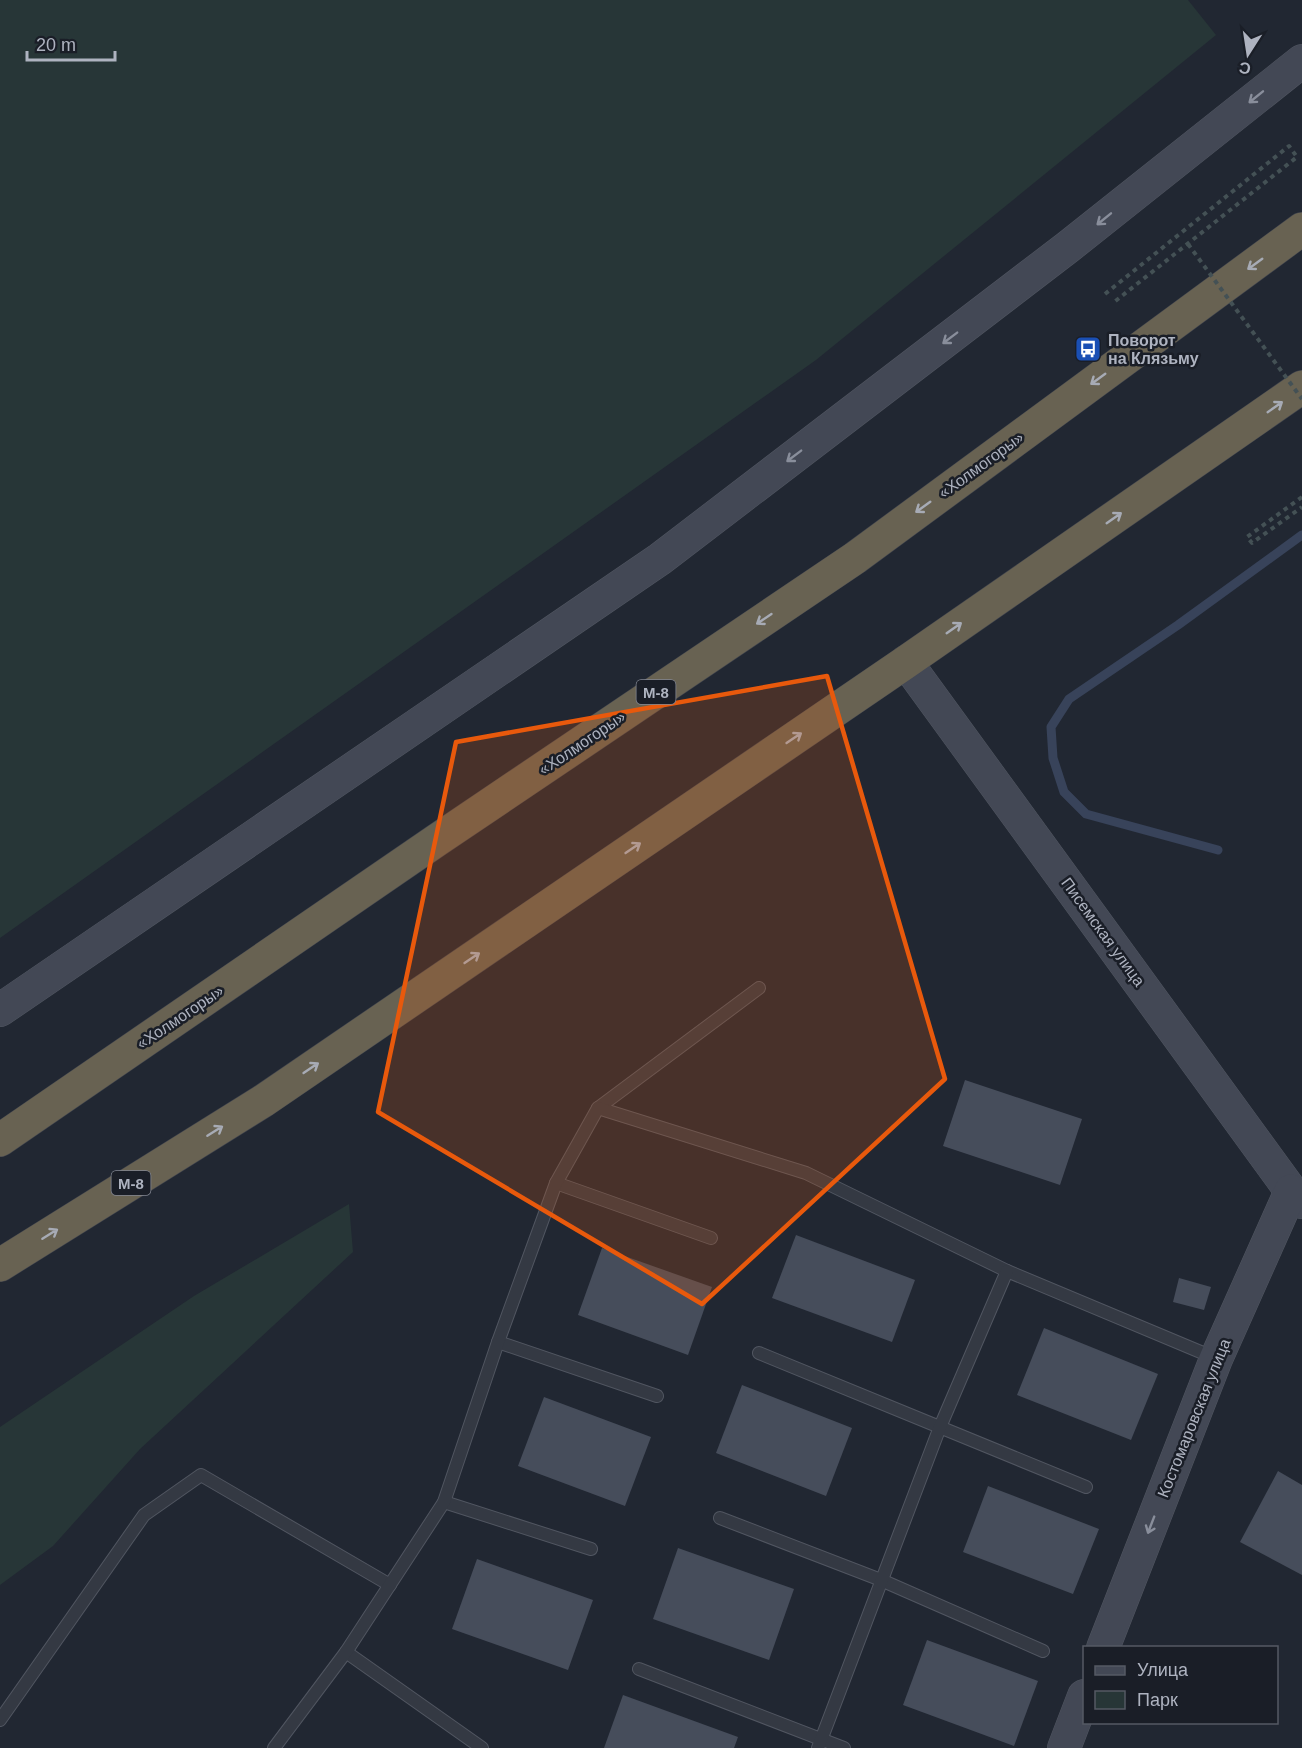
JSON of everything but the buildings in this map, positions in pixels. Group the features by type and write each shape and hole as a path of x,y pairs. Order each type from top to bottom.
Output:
{"highway":[{"name":"«Холмогоры»","path":"0,1140 855,558 1302,230"},
{"name":"М-8","path":"0,1264 262,1101 906,662 1302,387"}],"main road":[{"path":"0,1010 660,559 1068,248 1302,61"},
{"name":"Писемская улица","path":"906,662 1297,1196"},
{"name":"Костомаровская улица","path":"1104,1646 1216,1359 1297,1196"},
{"path":"1064,1748 1083,1699"}],"lane":[{"path":"274,1748 346,1652 444,1502 498,1342 556,1183 598,1107 759,988"},
{"path":"598,1107 806,1173 1007,1271 1216,1359"},
{"path":"556,1183 711,1238"},
{"path":"820,1743 940,1427 1007,1271"},
{"path":"498,1342 657,1396"},
{"path":"759,1353 1086,1487"},
{"path":"0,1720 144,1515 201,1475 390,1585"},
{"path":"444,1502 591,1549"},
{"path":"720,1518 881,1580 1043,1651"},
{"path":"346,1652 482,1748"},
{"path":"639,1669 820,1743 844,1748"}],"path":[{"path":"1105,294 1289,146 1297,158 1113,303"},
{"path":"1188,244 1302,399"},
{"path":"1302,497 1247,537 1251,543 1302,507"}],"highlighted area":[{"path":"827,676 945,1079 702,1304 378,1112 456,742"}],"green space":[{"path":"0,0 1188,0 1216,35 816,360 0,938"},
{"path":"349,1204 353,1252 140,1449 53,1546 0,1585 0,1427 194,1296"}],"waterway":[{"path":"1218,850 1086,814 1064,792 1053,758 1051,727 1069,699 1178,625 1302,535"}],"place":[{"name":"Поворот на Клязьму","path":"1088,349"}]}
